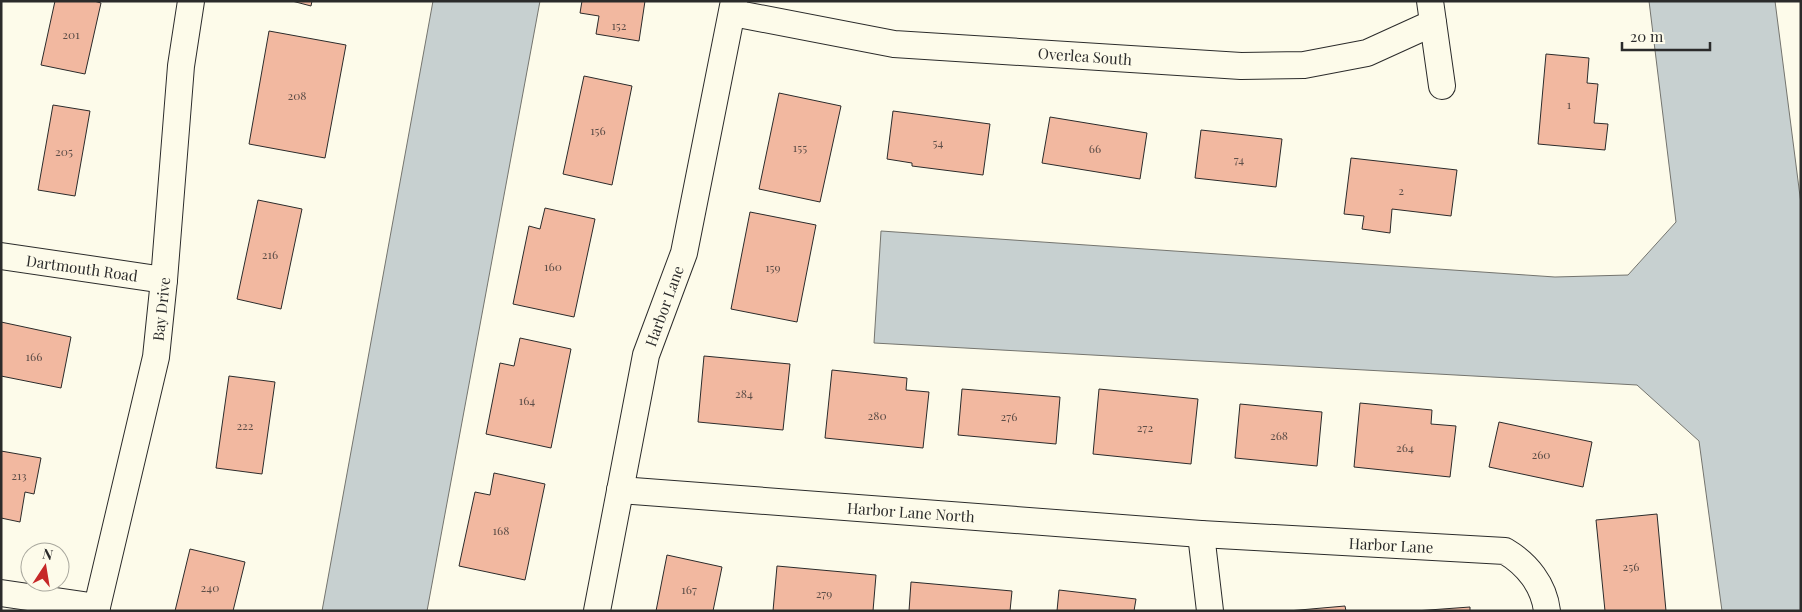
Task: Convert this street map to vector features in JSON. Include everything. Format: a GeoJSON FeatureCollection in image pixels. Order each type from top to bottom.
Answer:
{"type":"FeatureCollection","features":[{"type":"Feature","properties":{"kind":"street","name":"Bay Drive"},"geometry":{"type":"LineString","coordinates":[[97,609],[156,357],[181,66],[191,1]]}},
{"type":"Feature","properties":{"kind":"street","name":"Overlea South"},"geometry":{"type":"LineString","coordinates":[[733,7],[894,44],[1241,66],[1304,65],[1367,53],[1431,12]]}},
{"type":"Feature","properties":{"kind":"street","name":"Harbor Lane"},"geometry":{"type":"LineString","coordinates":[[598,611],[646,355],[684,253],[733,7]]}},
{"type":"Feature","properties":{"kind":"street"},"geometry":{"type":"LineString","coordinates":[[1431,12],[1442,86]]}},
{"type":"Feature","properties":{"kind":"street","name":"Dartmouth Road"},"geometry":{"type":"LineString","coordinates":[[1,256],[164,280]]}},
{"type":"Feature","properties":{"kind":"street","name":"Harbor Lane North"},"geometry":{"type":"LineString","coordinates":[[620,490],[1201,534]]}},
{"type":"Feature","properties":{"kind":"street","name":"Harbor Lane"},"geometry":{"type":"LineString","coordinates":[[1201,534],[1505,551],[1518,559],[1535,578],[1546,598],[1547,611]]}},
{"type":"Feature","properties":{"kind":"street"},"geometry":{"type":"LineString","coordinates":[[1201,534],[1210,611]]}},
{"type":"Feature","properties":{"kind":"street"},"geometry":{"type":"LineString","coordinates":[[1,593],[97,609]]}},
{"type":"Feature","properties":{"kind":"shaded area"},"geometry":{"type":"Polygon","coordinates":[[[433,1],[540,1],[427,611],[322,611],[433,1]]]}},
{"type":"Feature","properties":{"kind":"shaded area"},"geometry":{"type":"Polygon","coordinates":[[[1649,1],[1775,1],[1801,204],[1801,611],[1722,611],[1699,441],[1637,385],[874,343],[881,231],[1555,277],[1628,275],[1676,222],[1649,1]]]}},
{"type":"Feature","properties":{"kind":"building"},"geometry":{"type":"Polygon","coordinates":[[[55,1],[94,1],[101,3],[85,74],[41,65],[55,1]]]}},
{"type":"Feature","properties":{"kind":"building"},"geometry":{"type":"Polygon","coordinates":[[[292,1],[312,1],[311,6],[292,1]]]}},
{"type":"Feature","properties":{"kind":"building"},"geometry":{"type":"Polygon","coordinates":[[[582,1],[645,1],[639,41],[596,34],[599,16],[580,13],[582,1]]]}},
{"type":"Feature","properties":{"kind":"building"},"geometry":{"type":"Polygon","coordinates":[[[269,31],[346,45],[325,158],[249,144],[269,31]]]}},
{"type":"Feature","properties":{"kind":"building"},"geometry":{"type":"Polygon","coordinates":[[[1546,54],[1589,58],[1587,83],[1598,84],[1594,123],[1608,124],[1605,150],[1538,144],[1546,54]]]}},
{"type":"Feature","properties":{"kind":"building"},"geometry":{"type":"Polygon","coordinates":[[[584,76],[632,86],[612,185],[563,174],[584,76]]]}},
{"type":"Feature","properties":{"kind":"building"},"geometry":{"type":"Polygon","coordinates":[[[779,93],[841,106],[820,202],[759,189],[779,93]]]}},
{"type":"Feature","properties":{"kind":"building"},"geometry":{"type":"Polygon","coordinates":[[[53,105],[90,111],[75,196],[38,190],[53,105]]]}},
{"type":"Feature","properties":{"kind":"building"},"geometry":{"type":"Polygon","coordinates":[[[893,111],[990,124],[983,175],[912,166],[912,163],[887,159],[893,111]]]}},
{"type":"Feature","properties":{"kind":"building"},"geometry":{"type":"Polygon","coordinates":[[[1050,117],[1147,133],[1140,179],[1042,163],[1050,117]]]}},
{"type":"Feature","properties":{"kind":"building"},"geometry":{"type":"Polygon","coordinates":[[[1201,130],[1282,139],[1276,187],[1195,178],[1201,130]]]}},
{"type":"Feature","properties":{"kind":"building"},"geometry":{"type":"Polygon","coordinates":[[[1351,158],[1457,170],[1451,216],[1392,209],[1390,233],[1362,229],[1364,216],[1344,214],[1351,158]]]}},
{"type":"Feature","properties":{"kind":"building"},"geometry":{"type":"Polygon","coordinates":[[[258,200],[302,209],[281,309],[237,299],[258,200]]]}},
{"type":"Feature","properties":{"kind":"building"},"geometry":{"type":"Polygon","coordinates":[[[545,208],[595,219],[574,317],[513,304],[529,226],[540,229],[545,208]]]}},
{"type":"Feature","properties":{"kind":"building"},"geometry":{"type":"Polygon","coordinates":[[[750,212],[816,225],[797,322],[731,309],[750,212]]]}},
{"type":"Feature","properties":{"kind":"building"},"geometry":{"type":"Polygon","coordinates":[[[1,322],[71,337],[61,388],[1,376],[1,322]]]}},
{"type":"Feature","properties":{"kind":"building"},"geometry":{"type":"Polygon","coordinates":[[[520,338],[571,349],[551,448],[486,434],[500,363],[514,366],[520,338]]]}},
{"type":"Feature","properties":{"kind":"building"},"geometry":{"type":"Polygon","coordinates":[[[704,356],[790,364],[783,430],[698,422],[704,356]]]}},
{"type":"Feature","properties":{"kind":"building"},"geometry":{"type":"Polygon","coordinates":[[[832,370],[907,378],[906,390],[929,392],[923,448],[825,438],[832,370]]]}},
{"type":"Feature","properties":{"kind":"building"},"geometry":{"type":"Polygon","coordinates":[[[229,376],[275,382],[262,474],[216,468],[229,376]]]}},
{"type":"Feature","properties":{"kind":"building"},"geometry":{"type":"Polygon","coordinates":[[[962,389],[1060,397],[1056,444],[958,435],[962,389]]]}},
{"type":"Feature","properties":{"kind":"building"},"geometry":{"type":"Polygon","coordinates":[[[1099,389],[1198,399],[1191,464],[1093,454],[1099,389]]]}},
{"type":"Feature","properties":{"kind":"building"},"geometry":{"type":"Polygon","coordinates":[[[1360,403],[1432,410],[1431,424],[1456,426],[1450,477],[1354,467],[1360,403]]]}},
{"type":"Feature","properties":{"kind":"building"},"geometry":{"type":"Polygon","coordinates":[[[1240,404],[1322,412],[1317,466],[1235,458],[1240,404]]]}},
{"type":"Feature","properties":{"kind":"building"},"geometry":{"type":"Polygon","coordinates":[[[1499,422],[1592,442],[1583,487],[1489,467],[1499,422]]]}},
{"type":"Feature","properties":{"kind":"building"},"geometry":{"type":"Polygon","coordinates":[[[1,451],[41,458],[34,494],[25,492],[20,522],[1,518],[1,451]]]}},
{"type":"Feature","properties":{"kind":"building"},"geometry":{"type":"Polygon","coordinates":[[[494,473],[545,484],[525,580],[459,566],[475,492],[490,495],[494,473]]]}},
{"type":"Feature","properties":{"kind":"building"},"geometry":{"type":"Polygon","coordinates":[[[1657,514],[1666,611],[1605,611],[1596,520],[1657,514]]]}},
{"type":"Feature","properties":{"kind":"building"},"geometry":{"type":"Polygon","coordinates":[[[190,549],[245,562],[233,611],[175,611],[190,549]]]}},
{"type":"Feature","properties":{"kind":"building"},"geometry":{"type":"Polygon","coordinates":[[[667,555],[722,567],[713,611],[656,611],[667,555]]]}},
{"type":"Feature","properties":{"kind":"building"},"geometry":{"type":"Polygon","coordinates":[[[777,566],[876,575],[873,611],[773,611],[777,566]]]}},
{"type":"Feature","properties":{"kind":"building"},"geometry":{"type":"Polygon","coordinates":[[[911,582],[1012,591],[1010,611],[909,611],[911,582]]]}},
{"type":"Feature","properties":{"kind":"building"},"geometry":{"type":"Polygon","coordinates":[[[1059,590],[1136,599],[1134,611],[1057,611],[1059,590]]]}},
{"type":"Feature","properties":{"kind":"building"},"geometry":{"type":"Polygon","coordinates":[[[1345,606],[1346,611],[1288,611],[1345,606]]]}},
{"type":"Feature","properties":{"kind":"building"},"geometry":{"type":"Polygon","coordinates":[[[1470,607],[1470,611],[1415,611],[1470,607]]]}}]}
